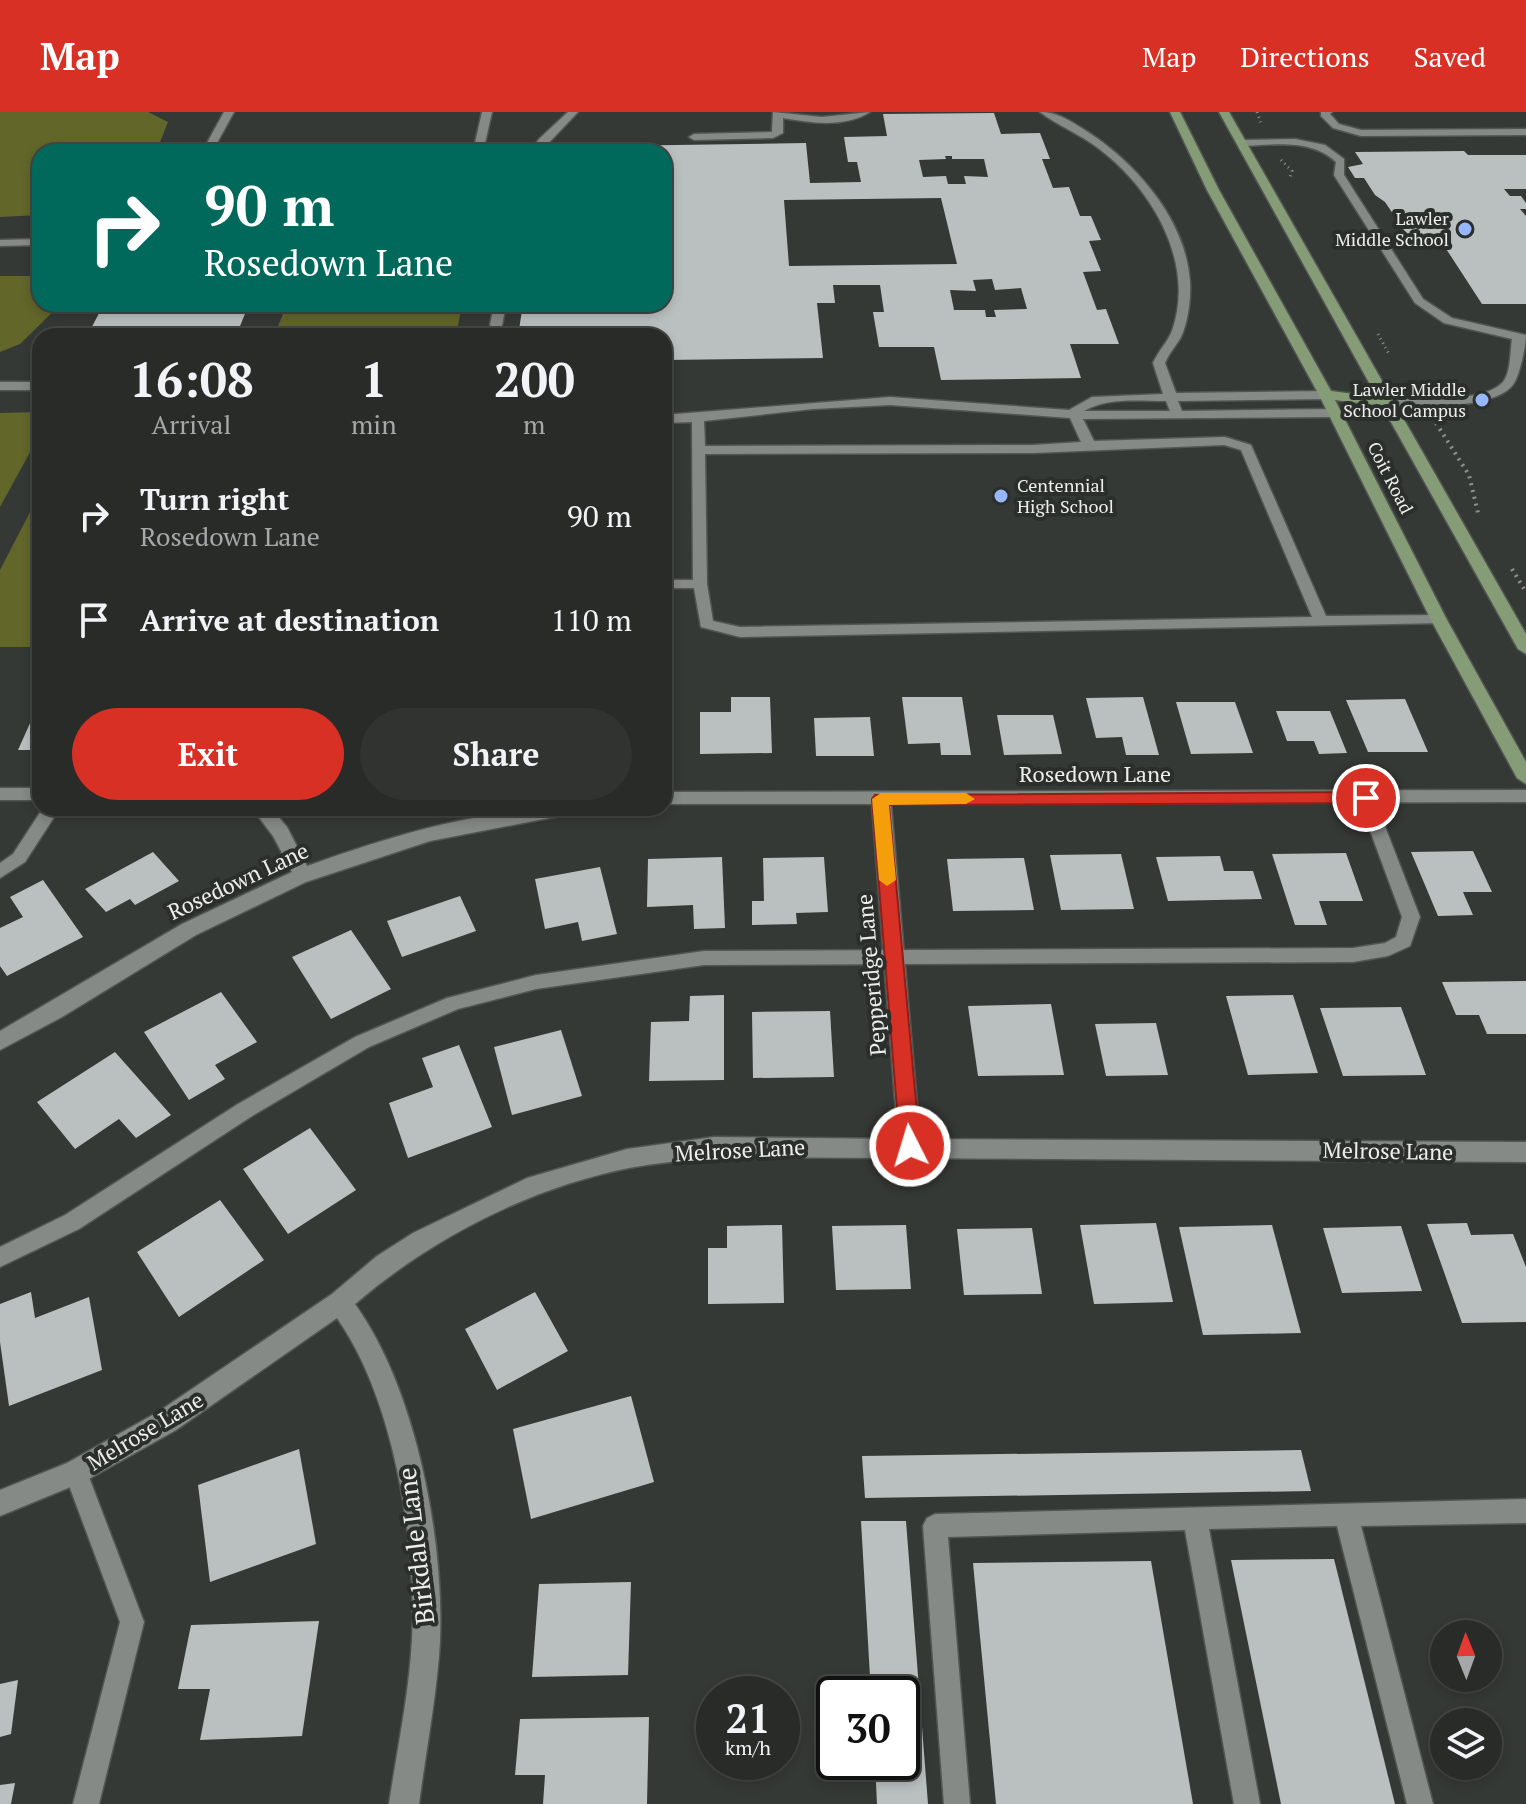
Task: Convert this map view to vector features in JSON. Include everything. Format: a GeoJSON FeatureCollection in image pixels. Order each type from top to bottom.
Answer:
{"type":"FeatureCollection","features":[{"type":"Feature","properties":{"kind":"main road","name":"Coit Road"},"geometry":{"type":"LineString","coordinates":[[1175,112],[1213,190],[1326,395],[1439,620],[1526,778]]}},
{"type":"Feature","properties":{"kind":"main road","name":"Coit Road"},"geometry":{"type":"LineString","coordinates":[[1224,112],[1526,649]]}},
{"type":"Feature","properties":{"kind":"main road"},"geometry":{"type":"LineString","coordinates":[[1326,395],[1385,402]]}},
{"type":"Feature","properties":{"kind":"main road"},"geometry":{"type":"LineString","coordinates":[[1335,413],[1385,402]]}},
{"type":"Feature","properties":{"kind":"street"},"geometry":{"type":"LineString","coordinates":[[0,794],[32,794]]}},
{"type":"Feature","properties":{"kind":"street","name":"Rosedown Lane"},"geometry":{"type":"LineString","coordinates":[[672,798],[1526,796]]}},
{"type":"Feature","properties":{"kind":"street","name":"Pepperidge Lane"},"geometry":{"type":"LineString","coordinates":[[881,799],[910,1146]]}},
{"type":"Feature","properties":{"kind":"street"},"geometry":{"type":"LineString","coordinates":[[267,816],[280,832],[302,874]]}},
{"type":"Feature","properties":{"kind":"street","name":"Rosedown Lane"},"geometry":{"type":"LineString","coordinates":[[0,1041],[175,937],[302,874],[437,834],[526,816]]}},
{"type":"Feature","properties":{"kind":"street","name":"Melrose Lane"},"geometry":{"type":"LineString","coordinates":[[0,1503],[76,1472],[167,1421],[340,1302],[385,1264],[421,1240],[535,1185],[595,1167],[714,1147],[1526,1152]]}},
{"type":"Feature","properties":{"kind":"street","name":"Birkdale Lane"},"geometry":{"type":"LineString","coordinates":[[340,1302],[357,1322],[386,1386],[406,1458],[419,1532],[426,1636],[404,1804]]}},
{"type":"Feature","properties":{"kind":"lane"},"geometry":{"type":"LineString","coordinates":[[211,144],[229,112]]}},
{"type":"Feature","properties":{"kind":"lane"},"geometry":{"type":"LineString","coordinates":[[480,144],[487,112]]}},
{"type":"Feature","properties":{"kind":"lane"},"geometry":{"type":"LineString","coordinates":[[540,144],[573,112]]}},
{"type":"Feature","properties":{"kind":"lane"},"geometry":{"type":"LineString","coordinates":[[694,137],[773,135],[778,133],[778,113],[811,120],[832,120],[865,112]]}},
{"type":"Feature","properties":{"kind":"lane"},"geometry":{"type":"LineString","coordinates":[[1045,112],[1116,156],[1141,182],[1159,208],[1179,255],[1184,291],[1175,338],[1159,359],[1161,375],[1177,415]]}},
{"type":"Feature","properties":{"kind":"lane"},"geometry":{"type":"LineString","coordinates":[[1327,112],[1324,114],[1336,126],[1361,133],[1526,132]]}},
{"type":"Feature","properties":{"kind":"lane"},"geometry":{"type":"LineString","coordinates":[[1242,143],[1311,145],[1335,153],[1341,161],[1339,175],[1419,301],[1448,321],[1522,338],[1507,385],[1475,398],[1385,402]]}},
{"type":"Feature","properties":{"kind":"lane"},"geometry":{"type":"LineString","coordinates":[[0,243],[32,242]]}},
{"type":"Feature","properties":{"kind":"lane"},"geometry":{"type":"LineString","coordinates":[[0,386],[32,386]]}},
{"type":"Feature","properties":{"kind":"lane"},"geometry":{"type":"LineString","coordinates":[[1074,412],[1099,399],[1326,395]]}},
{"type":"Feature","properties":{"kind":"lane"},"geometry":{"type":"LineString","coordinates":[[672,419],[866,401],[1074,412],[1095,416],[1335,413]]}},
{"type":"Feature","properties":{"kind":"lane"},"geometry":{"type":"LineString","coordinates":[[1074,412],[1089,445]]}},
{"type":"Feature","properties":{"kind":"lane"},"geometry":{"type":"LineString","coordinates":[[698,418],[700,584],[706,624],[740,632],[1439,620]]}},
{"type":"Feature","properties":{"kind":"lane"},"geometry":{"type":"LineString","coordinates":[[698,450],[1033,449],[1225,441],[1246,448],[1321,621]]}},
{"type":"Feature","properties":{"kind":"lane"},"geometry":{"type":"LineString","coordinates":[[672,584],[700,584]]}},
{"type":"Feature","properties":{"kind":"lane"},"geometry":{"type":"LineString","coordinates":[[0,1257],[72,1222],[362,1042],[454,1003],[536,982],[656,962],[704,958],[1353,955],[1388,949],[1404,941],[1411,917],[1366,798]]}},
{"type":"Feature","properties":{"kind":"lane"},"geometry":{"type":"LineString","coordinates":[[0,872],[19,858],[47,816]]}},
{"type":"Feature","properties":{"kind":"lane"},"geometry":{"type":"LineString","coordinates":[[76,1472],[132,1622],[86,1804]]}},
{"type":"Feature","properties":{"kind":"lane"},"geometry":{"type":"LineString","coordinates":[[957,1804],[935,1526],[1319,1513],[1526,1511]]}},
{"type":"Feature","properties":{"kind":"lane"},"geometry":{"type":"LineString","coordinates":[[1346,1514],[1420,1804]]}},
{"type":"Feature","properties":{"kind":"lane"},"geometry":{"type":"LineString","coordinates":[[1195,1518],[1247,1804]]}},
{"type":"Feature","properties":{"kind":"path"},"geometry":{"type":"LineString","coordinates":[[1423,401],[1467,469],[1478,496],[1478,513]]}},
{"type":"Feature","properties":{"kind":"path"},"geometry":{"type":"LineString","coordinates":[[1510,566],[1526,592]]}},
{"type":"Feature","properties":{"kind":"green space"},"geometry":{"type":"Polygon","coordinates":[[[0,112],[148,112],[168,122],[159,144],[32,144],[32,215],[0,217],[0,112]]]}},
{"type":"Feature","properties":{"kind":"green space"},"geometry":{"type":"Polygon","coordinates":[[[0,276],[32,276],[32,312],[53,312],[36,328],[32,328],[32,332],[20,344],[0,352],[0,276]]]}},
{"type":"Feature","properties":{"kind":"green space"},"geometry":{"type":"Polygon","coordinates":[[[284,312],[460,312],[458,328],[277,328],[284,312]]]}},
{"type":"Feature","properties":{"kind":"green space"},"geometry":{"type":"Polygon","coordinates":[[[32,412],[32,449],[0,507],[0,413],[32,412]]]}},
{"type":"Feature","properties":{"kind":"green space"},"geometry":{"type":"Polygon","coordinates":[[[32,508],[32,647],[0,647],[0,570],[32,508]]]}},
{"type":"Feature","properties":{"kind":"building"},"geometry":{"type":"Polygon","coordinates":[[[994,113],[1001,134],[1040,133],[1050,159],[1042,159],[1053,188],[1069,187],[1080,216],[1091,216],[1101,240],[1089,241],[1101,271],[1083,272],[1097,310],[1106,309],[1119,344],[1070,344],[1081,378],[941,380],[934,347],[879,347],[873,312],[884,312],[880,285],[833,285],[835,303],[817,303],[823,358],[672,360],[672,328],[519,328],[522,312],[672,312],[672,145],[806,143],[810,183],[861,182],[857,162],[848,162],[844,137],[887,136],[883,114],[994,113]],[[952,156],[919,160],[923,177],[946,176],[948,184],[966,184],[964,176],[988,177],[984,159],[952,159],[952,156]],[[941,198],[784,200],[789,266],[957,264],[941,198]],[[992,279],[973,280],[976,291],[950,290],[954,310],[985,310],[986,317],[996,317],[994,310],[1027,309],[1021,288],[995,290],[992,279]]]}},
{"type":"Feature","properties":{"kind":"building","name":"Lawler Middle School"},"geometry":{"type":"Polygon","coordinates":[[[1464,151],[1468,155],[1526,155],[1526,189],[1504,189],[1510,196],[1521,196],[1526,203],[1526,209],[1520,209],[1526,216],[1526,304],[1482,304],[1441,241],[1412,242],[1385,202],[1375,195],[1364,178],[1355,178],[1348,167],[1363,164],[1355,152],[1464,151]]]}},
{"type":"Feature","properties":{"kind":"building"},"geometry":{"type":"Polygon","coordinates":[[[100,312],[246,312],[239,328],[91,328],[100,312]]]}},
{"type":"Feature","properties":{"kind":"building"},"geometry":{"type":"Polygon","coordinates":[[[731,697],[770,697],[772,753],[700,754],[700,712],[731,712],[731,697]]]}},
{"type":"Feature","properties":{"kind":"building"},"geometry":{"type":"Polygon","coordinates":[[[902,697],[962,697],[971,755],[941,755],[940,743],[908,744],[902,697]]]}},
{"type":"Feature","properties":{"kind":"building"},"geometry":{"type":"Polygon","coordinates":[[[1143,697],[1159,755],[1126,755],[1122,737],[1096,738],[1086,698],[1143,697]]]}},
{"type":"Feature","properties":{"kind":"building"},"geometry":{"type":"Polygon","coordinates":[[[1405,699],[1428,752],[1368,752],[1346,700],[1405,699]]]}},
{"type":"Feature","properties":{"kind":"building"},"geometry":{"type":"Polygon","coordinates":[[[1176,702],[1235,702],[1253,753],[1191,754],[1176,702]]]}},
{"type":"Feature","properties":{"kind":"building"},"geometry":{"type":"Polygon","coordinates":[[[1276,711],[1330,711],[1347,753],[1319,754],[1314,741],[1287,741],[1276,711]]]}},
{"type":"Feature","properties":{"kind":"building"},"geometry":{"type":"Polygon","coordinates":[[[997,715],[1053,715],[1062,754],[1004,755],[997,715]]]}},
{"type":"Feature","properties":{"kind":"building"},"geometry":{"type":"Polygon","coordinates":[[[870,717],[874,756],[816,756],[814,718],[870,717]]]}},
{"type":"Feature","properties":{"kind":"building"},"geometry":{"type":"Polygon","coordinates":[[[32,719],[32,750],[18,750],[32,719]]]}},
{"type":"Feature","properties":{"kind":"building"},"geometry":{"type":"Polygon","coordinates":[[[1473,851],[1492,892],[1463,892],[1473,915],[1438,916],[1411,852],[1473,851]]]}},
{"type":"Feature","properties":{"kind":"building"},"geometry":{"type":"Polygon","coordinates":[[[153,852],[179,881],[135,905],[130,899],[106,912],[85,889],[153,852]]]}},
{"type":"Feature","properties":{"kind":"building"},"geometry":{"type":"Polygon","coordinates":[[[1346,853],[1363,901],[1319,901],[1327,925],[1295,925],[1272,854],[1346,853]]]}},
{"type":"Feature","properties":{"kind":"building"},"geometry":{"type":"Polygon","coordinates":[[[1121,854],[1134,909],[1061,910],[1050,855],[1121,854]]]}},
{"type":"Feature","properties":{"kind":"building"},"geometry":{"type":"Polygon","coordinates":[[[1220,856],[1224,871],[1253,871],[1262,899],[1168,901],[1156,857],[1220,856]]]}},
{"type":"Feature","properties":{"kind":"building"},"geometry":{"type":"Polygon","coordinates":[[[722,857],[725,928],[694,929],[693,905],[647,907],[648,859],[722,857]]]}},
{"type":"Feature","properties":{"kind":"building"},"geometry":{"type":"Polygon","coordinates":[[[824,857],[828,912],[796,913],[797,924],[752,925],[752,901],[764,901],[763,858],[824,857]]]}},
{"type":"Feature","properties":{"kind":"building"},"geometry":{"type":"Polygon","coordinates":[[[1024,858],[1034,910],[953,911],[947,859],[1024,858]]]}},
{"type":"Feature","properties":{"kind":"building"},"geometry":{"type":"Polygon","coordinates":[[[600,867],[617,934],[582,941],[578,922],[545,929],[535,879],[600,867]]]}},
{"type":"Feature","properties":{"kind":"building"},"geometry":{"type":"Polygon","coordinates":[[[43,880],[83,937],[7,976],[0,966],[0,928],[23,917],[10,897],[43,880]]]}},
{"type":"Feature","properties":{"kind":"building"},"geometry":{"type":"Polygon","coordinates":[[[460,896],[476,931],[402,957],[387,921],[460,896]]]}},
{"type":"Feature","properties":{"kind":"building"},"geometry":{"type":"Polygon","coordinates":[[[351,930],[391,989],[331,1019],[292,957],[351,930]]]}},
{"type":"Feature","properties":{"kind":"building"},"geometry":{"type":"Polygon","coordinates":[[[1526,981],[1526,1034],[1487,1034],[1479,1015],[1456,1015],[1442,982],[1526,981]]]}},
{"type":"Feature","properties":{"kind":"building"},"geometry":{"type":"Polygon","coordinates":[[[221,992],[257,1042],[215,1065],[225,1079],[189,1100],[144,1032],[221,992]]]}},
{"type":"Feature","properties":{"kind":"building"},"geometry":{"type":"Polygon","coordinates":[[[724,995],[724,1080],[649,1081],[651,1022],[689,1021],[690,996],[724,995]]]}},
{"type":"Feature","properties":{"kind":"building"},"geometry":{"type":"Polygon","coordinates":[[[1293,995],[1318,1073],[1248,1075],[1226,996],[1293,995]]]}},
{"type":"Feature","properties":{"kind":"building"},"geometry":{"type":"Polygon","coordinates":[[[1051,1004],[1064,1075],[978,1076],[968,1006],[1051,1004]]]}},
{"type":"Feature","properties":{"kind":"building"},"geometry":{"type":"Polygon","coordinates":[[[1401,1007],[1426,1075],[1343,1076],[1320,1008],[1401,1007]]]}},
{"type":"Feature","properties":{"kind":"building"},"geometry":{"type":"Polygon","coordinates":[[[830,1011],[834,1077],[753,1078],[752,1012],[830,1011]]]}},
{"type":"Feature","properties":{"kind":"building"},"geometry":{"type":"Polygon","coordinates":[[[1156,1023],[1168,1075],[1106,1076],[1095,1024],[1156,1023]]]}},
{"type":"Feature","properties":{"kind":"building"},"geometry":{"type":"Polygon","coordinates":[[[561,1030],[582,1096],[512,1115],[494,1047],[561,1030]]]}},
{"type":"Feature","properties":{"kind":"building"},"geometry":{"type":"Polygon","coordinates":[[[459,1045],[492,1127],[408,1158],[389,1103],[433,1087],[422,1058],[459,1045]]]}},
{"type":"Feature","properties":{"kind":"building"},"geometry":{"type":"Polygon","coordinates":[[[115,1052],[171,1115],[136,1138],[119,1119],[75,1149],[37,1102],[115,1052]]]}},
{"type":"Feature","properties":{"kind":"building"},"geometry":{"type":"Polygon","coordinates":[[[310,1128],[356,1190],[288,1234],[243,1169],[310,1128]]]}},
{"type":"Feature","properties":{"kind":"building"},"geometry":{"type":"Polygon","coordinates":[[[220,1200],[264,1260],[179,1317],[137,1252],[220,1200]]]}},
{"type":"Feature","properties":{"kind":"building"},"geometry":{"type":"Polygon","coordinates":[[[1156,1223],[1173,1302],[1094,1304],[1080,1225],[1156,1223]]]}},
{"type":"Feature","properties":{"kind":"building"},"geometry":{"type":"Polygon","coordinates":[[[1467,1223],[1471,1235],[1513,1234],[1526,1267],[1526,1322],[1462,1323],[1427,1224],[1467,1223]]]}},
{"type":"Feature","properties":{"kind":"building"},"geometry":{"type":"Polygon","coordinates":[[[782,1225],[784,1303],[708,1304],[708,1248],[727,1248],[727,1226],[782,1225]]]}},
{"type":"Feature","properties":{"kind":"building"},"geometry":{"type":"Polygon","coordinates":[[[906,1225],[911,1289],[836,1290],[832,1226],[906,1225]]]}},
{"type":"Feature","properties":{"kind":"building"},"geometry":{"type":"Polygon","coordinates":[[[1272,1225],[1301,1333],[1203,1335],[1179,1227],[1272,1225]]]}},
{"type":"Feature","properties":{"kind":"building"},"geometry":{"type":"Polygon","coordinates":[[[1401,1226],[1422,1291],[1342,1293],[1323,1228],[1401,1226]]]}},
{"type":"Feature","properties":{"kind":"building"},"geometry":{"type":"Polygon","coordinates":[[[1032,1228],[1042,1294],[964,1295],[957,1229],[1032,1228]]]}},
{"type":"Feature","properties":{"kind":"building"},"geometry":{"type":"Polygon","coordinates":[[[31,1292],[35,1318],[89,1297],[102,1370],[9,1406],[0,1342],[0,1304],[31,1292]]]}},
{"type":"Feature","properties":{"kind":"building"},"geometry":{"type":"Polygon","coordinates":[[[535,1292],[568,1351],[497,1390],[465,1329],[535,1292]]]}},
{"type":"Feature","properties":{"kind":"building"},"geometry":{"type":"Polygon","coordinates":[[[631,1396],[654,1482],[531,1519],[513,1429],[631,1396]]]}},
{"type":"Feature","properties":{"kind":"building"},"geometry":{"type":"Polygon","coordinates":[[[299,1449],[316,1544],[210,1582],[198,1485],[299,1449]]]}},
{"type":"Feature","properties":{"kind":"building"},"geometry":{"type":"Polygon","coordinates":[[[1301,1450],[1311,1491],[865,1498],[862,1456],[1301,1450]]]}},
{"type":"Feature","properties":{"kind":"building"},"geometry":{"type":"Polygon","coordinates":[[[861,1521],[906,1521],[918,1676],[870,1676],[861,1521]]]}},
{"type":"Feature","properties":{"kind":"building"},"geometry":{"type":"Polygon","coordinates":[[[1334,1559],[1395,1804],[1281,1804],[1231,1560],[1334,1559]]]}},
{"type":"Feature","properties":{"kind":"building"},"geometry":{"type":"Polygon","coordinates":[[[1151,1561],[1193,1804],[996,1804],[973,1563],[1151,1561]]]}},
{"type":"Feature","properties":{"kind":"building"},"geometry":{"type":"Polygon","coordinates":[[[631,1582],[628,1675],[532,1677],[539,1584],[631,1582]]]}},
{"type":"Feature","properties":{"kind":"building"},"geometry":{"type":"Polygon","coordinates":[[[319,1621],[302,1736],[200,1740],[210,1689],[178,1689],[191,1625],[319,1621]]]}},
{"type":"Feature","properties":{"kind":"building"},"geometry":{"type":"Polygon","coordinates":[[[18,1680],[11,1734],[0,1737],[0,1684],[18,1680]]]}},
{"type":"Feature","properties":{"kind":"building"},"geometry":{"type":"Polygon","coordinates":[[[920,1701],[928,1804],[877,1804],[876,1780],[920,1780],[920,1701]]]}},
{"type":"Feature","properties":{"kind":"building"},"geometry":{"type":"Polygon","coordinates":[[[649,1717],[647,1804],[543,1804],[545,1775],[515,1775],[520,1719],[649,1717]]]}},
{"type":"Feature","properties":{"kind":"building"},"geometry":{"type":"Polygon","coordinates":[[[15,1783],[11,1804],[0,1804],[0,1785],[15,1783]]]}},
{"type":"Feature","properties":{"kind":"slow traffic"},"geometry":{"type":"LineString","coordinates":[[887,880],[881,799],[966,799]]}},
{"type":"Feature","properties":{"kind":"place","name":"Lawler Middle School"},"geometry":{"type":"Point","coordinates":[1465,229]}},
{"type":"Feature","properties":{"kind":"place","name":"Lawler Middle School Campus"},"geometry":{"type":"Point","coordinates":[1482,400]}},
{"type":"Feature","properties":{"kind":"place","name":"Centennial High School"},"geometry":{"type":"Point","coordinates":[1001,496]}},
{"type":"Feature","properties":{"kind":"route"},"geometry":{"type":"LineString","coordinates":[[910,1146],[881,799],[1366,798]]}}]}
